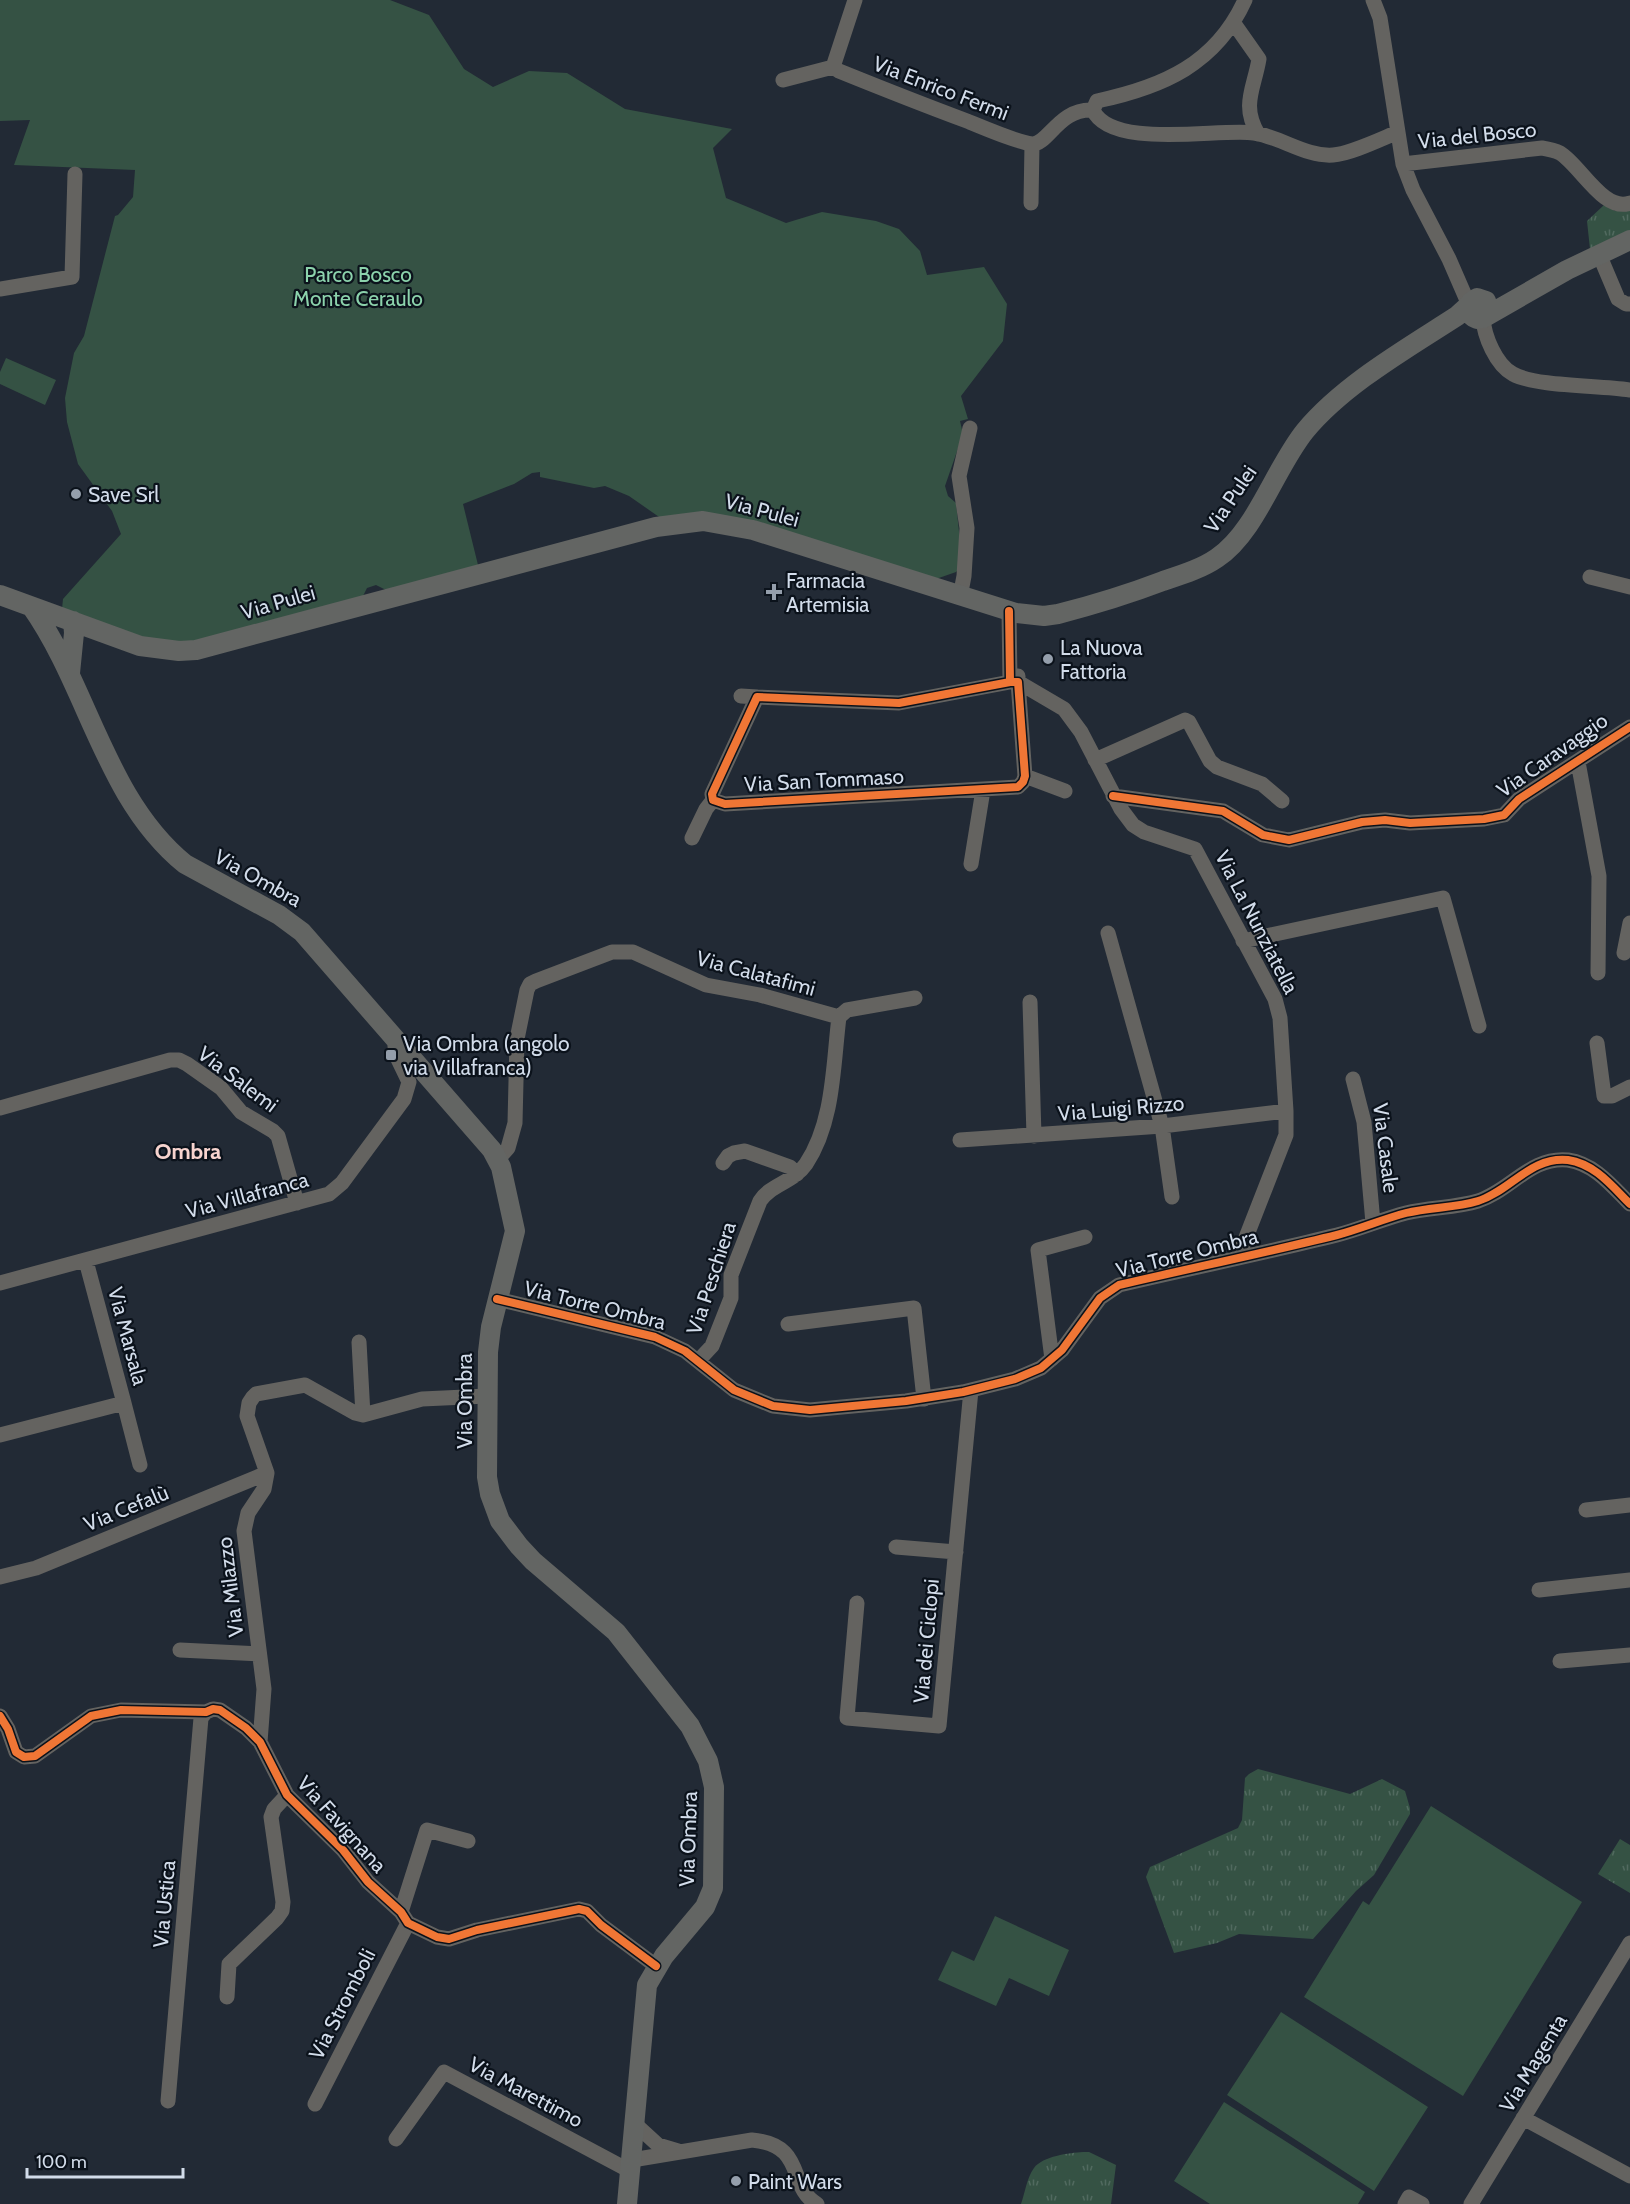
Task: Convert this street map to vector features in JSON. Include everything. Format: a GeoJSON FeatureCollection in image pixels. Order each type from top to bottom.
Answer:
{"type":"FeatureCollection","features":[{"type":"Feature","properties":{"kind":"main road"},"geometry":{"type":"LineString","coordinates":[[1599,254],[1630,240]]}},
{"type":"Feature","properties":{"kind":"main road","name":"Via Pulei"},"geometry":{"type":"LineString","coordinates":[[0,595],[140,646],[179,651],[196,650],[656,526],[703,521],[753,530],[960,597],[1012,612],[1044,616],[1076,609],[1186,573],[1219,557],[1236,541],[1289,452],[1318,416],[1362,379],[1418,342],[1455,328],[1505,291],[1567,270],[1599,254]]}},
{"type":"Feature","properties":{"kind":"main road"},"geometry":{"type":"LineString","coordinates":[[31,606],[66,650]]}},
{"type":"Feature","properties":{"kind":"main road"},"geometry":{"type":"LineString","coordinates":[[66,650],[74,633],[73,621]]}},
{"type":"Feature","properties":{"kind":"main road"},"geometry":{"type":"LineString","coordinates":[[66,650],[86,636],[101,632]]}},
{"type":"Feature","properties":{"kind":"main road","name":"Via Ombra"},"geometry":{"type":"LineString","coordinates":[[66,650],[69,673],[131,804],[161,841],[173,854],[199,873],[291,923],[308,938],[498,1159],[515,1231],[488,1341],[487,1478],[490,1494],[500,1521],[519,1546],[533,1561],[608,1624],[625,1642],[698,1739],[712,1774],[714,1787],[714,1875],[710,1898],[699,1916],[656,1966],[647,1985],[627,2204]]}},
{"type":"Feature","properties":{"kind":"street"},"geometry":{"type":"LineString","coordinates":[[783,80],[834,67],[855,0]]}},
{"type":"Feature","properties":{"kind":"street"},"geometry":{"type":"LineString","coordinates":[[1093,110],[1097,101],[1151,87],[1179,73],[1208,53],[1222,39],[1245,0]]}},
{"type":"Feature","properties":{"kind":"street","name":"Via del Bosco"},"geometry":{"type":"LineString","coordinates":[[1373,0],[1380,18],[1403,164],[1542,148],[1552,150],[1567,158],[1608,200],[1617,204],[1630,203]]}},
{"type":"Feature","properties":{"kind":"street"},"geometry":{"type":"LineString","coordinates":[[1233,22],[1260,59],[1249,103],[1249,113],[1258,134]]}},
{"type":"Feature","properties":{"kind":"street","name":"Via Enrico Fermi"},"geometry":{"type":"LineString","coordinates":[[834,67],[839,71],[990,130],[1032,144]]}},
{"type":"Feature","properties":{"kind":"street"},"geometry":{"type":"LineString","coordinates":[[1030,203],[1032,144],[1043,139],[1068,115],[1082,109],[1093,110]]}},
{"type":"Feature","properties":{"kind":"street"},"geometry":{"type":"LineString","coordinates":[[1093,110],[1096,116],[1103,121],[1128,131],[1172,135],[1258,134],[1308,152],[1334,156],[1398,132]]}},
{"type":"Feature","properties":{"kind":"street"},"geometry":{"type":"LineString","coordinates":[[1403,164],[1413,190],[1478,310],[1485,331],[1504,368],[1524,378],[1630,390]]}},
{"type":"Feature","properties":{"kind":"street"},"geometry":{"type":"LineString","coordinates":[[0,289],[72,277],[75,174]]}},
{"type":"Feature","properties":{"kind":"street"},"geometry":{"type":"LineString","coordinates":[[1599,254],[1618,298],[1630,304]]}},
{"type":"Feature","properties":{"kind":"street"},"geometry":{"type":"LineString","coordinates":[[960,597],[964,576],[967,528],[959,476],[970,428]]}},
{"type":"Feature","properties":{"kind":"street"},"geometry":{"type":"LineString","coordinates":[[1590,577],[1630,587]]}},
{"type":"Feature","properties":{"kind":"street"},"geometry":{"type":"LineString","coordinates":[[1012,612],[1014,682],[1025,776],[1065,791]]}},
{"type":"Feature","properties":{"kind":"street"},"geometry":{"type":"LineString","coordinates":[[741,696],[899,703],[1014,682]]}},
{"type":"Feature","properties":{"kind":"street","name":"Via La Nunziatella"},"geometry":{"type":"LineString","coordinates":[[1014,682],[1064,710],[1081,732],[1121,809],[1137,828],[1195,849],[1200,855],[1275,999],[1280,1018],[1286,1135],[1238,1258]]}},
{"type":"Feature","properties":{"kind":"street","name":"Via San Tommaso"},"geometry":{"type":"LineString","coordinates":[[757,697],[712,794],[713,800],[725,804],[983,790],[1018,787],[1025,776]]}},
{"type":"Feature","properties":{"kind":"street"},"geometry":{"type":"LineString","coordinates":[[1095,760],[1185,720],[1190,722],[1210,761],[1262,784],[1281,801]]}},
{"type":"Feature","properties":{"kind":"street","name":"Via Caravaggio"},"geometry":{"type":"LineString","coordinates":[[1113,796],[1223,812],[1263,835],[1288,840],[1362,822],[1385,820],[1410,823],[1484,819],[1504,815],[1520,799],[1630,727]]}},
{"type":"Feature","properties":{"kind":"street"},"geometry":{"type":"LineString","coordinates":[[1578,762],[1599,876],[1598,973]]}},
{"type":"Feature","properties":{"kind":"street"},"geometry":{"type":"LineString","coordinates":[[971,864],[983,790]]}},
{"type":"Feature","properties":{"kind":"street"},"geometry":{"type":"LineString","coordinates":[[693,838],[706,809],[713,800]]}},
{"type":"Feature","properties":{"kind":"street"},"geometry":{"type":"LineString","coordinates":[[1243,941],[1443,898],[1479,1026]]}},
{"type":"Feature","properties":{"kind":"street"},"geometry":{"type":"LineString","coordinates":[[1624,953],[1630,923]]}},
{"type":"Feature","properties":{"kind":"street"},"geometry":{"type":"LineString","coordinates":[[1108,933],[1162,1126],[1172,1197]]}},
{"type":"Feature","properties":{"kind":"street","name":"Via Calatafimi"},"geometry":{"type":"LineString","coordinates":[[498,1159],[508,1148],[512,1138],[516,1097],[517,1039],[527,990],[530,984],[536,981],[612,952],[633,952],[706,985],[760,995],[838,1017]]}},
{"type":"Feature","properties":{"kind":"street"},"geometry":{"type":"LineString","coordinates":[[838,1017],[847,1010],[915,998]]}},
{"type":"Feature","properties":{"kind":"street"},"geometry":{"type":"LineString","coordinates":[[1030,1002],[1034,1136]]}},
{"type":"Feature","properties":{"kind":"street","name":"Via Peschiera"},"geometry":{"type":"LineString","coordinates":[[698,1361],[712,1346],[731,1298],[731,1275],[760,1200],[765,1194],[788,1182],[797,1174],[806,1163],[821,1133],[828,1106],[838,1017]]}},
{"type":"Feature","properties":{"kind":"street","name":"Via Villafranca"},"geometry":{"type":"LineString","coordinates":[[0,1283],[329,1194],[336,1189],[404,1099],[409,1082],[396,1055],[395,1046],[399,1042]]}},
{"type":"Feature","properties":{"kind":"street"},"geometry":{"type":"LineString","coordinates":[[1597,1043],[1604,1096],[1630,1087]]}},
{"type":"Feature","properties":{"kind":"street","name":"Via Salemi"},"geometry":{"type":"LineString","coordinates":[[0,1108],[170,1060],[179,1060],[221,1088],[241,1112],[278,1136],[297,1203]]}},
{"type":"Feature","properties":{"kind":"street","name":"Via Casale"},"geometry":{"type":"LineString","coordinates":[[1353,1079],[1364,1122],[1373,1223]]}},
{"type":"Feature","properties":{"kind":"street","name":"Via Luigi Rizzo"},"geometry":{"type":"LineString","coordinates":[[960,1140],[1162,1126],[1286,1112]]}},
{"type":"Feature","properties":{"kind":"street"},"geometry":{"type":"LineString","coordinates":[[723,1163],[728,1156],[745,1151],[790,1167],[797,1174]]}},
{"type":"Feature","properties":{"kind":"street","name":"Via Torre Ombra"},"geometry":{"type":"LineString","coordinates":[[497,1299],[655,1337],[674,1344],[734,1390],[760,1402],[802,1410],[827,1409],[924,1399],[1015,1379],[1041,1368],[1062,1350],[1100,1298],[1119,1285],[1340,1234],[1414,1211],[1480,1200],[1532,1168],[1555,1161],[1568,1160],[1591,1168],[1602,1175],[1630,1204]]}},
{"type":"Feature","properties":{"kind":"street"},"geometry":{"type":"LineString","coordinates":[[1052,1359],[1038,1250],[1085,1237]]}},
{"type":"Feature","properties":{"kind":"street","name":"Via Marsala"},"geometry":{"type":"LineString","coordinates":[[0,1435],[124,1403],[86,1261]]}},
{"type":"Feature","properties":{"kind":"street"},"geometry":{"type":"LineString","coordinates":[[788,1324],[914,1308],[924,1399]]}},
{"type":"Feature","properties":{"kind":"street"},"geometry":{"type":"LineString","coordinates":[[360,1342],[363,1415]]}},
{"type":"Feature","properties":{"kind":"street"},"geometry":{"type":"LineString","coordinates":[[267,1473],[247,1416],[249,1403],[256,1394],[305,1385],[355,1413],[363,1415],[422,1399],[487,1396]]}},
{"type":"Feature","properties":{"kind":"street","name":"Via dei Ciclopi"},"geometry":{"type":"LineString","coordinates":[[857,1603],[848,1718],[939,1726],[971,1390]]}},
{"type":"Feature","properties":{"kind":"street"},"geometry":{"type":"LineString","coordinates":[[124,1403],[140,1465]]}},
{"type":"Feature","properties":{"kind":"street","name":"Via Cefalù"},"geometry":{"type":"LineString","coordinates":[[0,1577],[36,1568],[267,1473]]}},
{"type":"Feature","properties":{"kind":"street","name":"Via Milazzo"},"geometry":{"type":"LineString","coordinates":[[260,1742],[264,1689],[244,1522],[264,1489],[267,1473]]}},
{"type":"Feature","properties":{"kind":"street"},"geometry":{"type":"LineString","coordinates":[[1586,1510],[1630,1505]]}},
{"type":"Feature","properties":{"kind":"street"},"geometry":{"type":"LineString","coordinates":[[896,1547],[956,1552]]}},
{"type":"Feature","properties":{"kind":"street"},"geometry":{"type":"LineString","coordinates":[[1539,1590],[1630,1580]]}},
{"type":"Feature","properties":{"kind":"street"},"geometry":{"type":"LineString","coordinates":[[180,1650],[259,1654]]}},
{"type":"Feature","properties":{"kind":"street"},"geometry":{"type":"LineString","coordinates":[[1560,1661],[1630,1654]]}},
{"type":"Feature","properties":{"kind":"street","name":"Via Favignana"},"geometry":{"type":"LineString","coordinates":[[0,1716],[8,1729],[16,1752],[24,1757],[35,1756],[42,1752],[59,1737],[91,1716],[128,1709],[206,1712],[213,1709],[220,1710],[246,1728],[260,1742],[287,1795],[343,1850],[368,1882],[404,1918],[437,1937],[449,1939],[477,1930],[579,1909],[587,1911],[601,1925],[656,1966]]}},
{"type":"Feature","properties":{"kind":"street","name":"Via Ustica"},"geometry":{"type":"LineString","coordinates":[[168,2101],[201,1718],[206,1712]]}},
{"type":"Feature","properties":{"kind":"street"},"geometry":{"type":"LineString","coordinates":[[227,1997],[230,1964],[282,1911],[284,1902],[271,1817],[274,1809],[287,1795]]}},
{"type":"Feature","properties":{"kind":"street","name":"Via Stromboli"},"geometry":{"type":"LineString","coordinates":[[315,2104],[404,1918],[428,1830],[468,1841]]}},
{"type":"Feature","properties":{"kind":"street","name":"Via Magenta"},"geometry":{"type":"LineString","coordinates":[[1471,2204],[1630,1943]]}},
{"type":"Feature","properties":{"kind":"street","name":"Via Marettimo"},"geometry":{"type":"LineString","coordinates":[[396,2139],[444,2072],[631,2166]]}},
{"type":"Feature","properties":{"kind":"street"},"geometry":{"type":"LineString","coordinates":[[1524,2118],[1630,2176]]}},
{"type":"Feature","properties":{"kind":"street"},"geometry":{"type":"LineString","coordinates":[[634,2123],[658,2145],[681,2152]]}},
{"type":"Feature","properties":{"kind":"street"},"geometry":{"type":"LineString","coordinates":[[631,2166],[681,2152],[752,2140],[772,2144],[786,2155],[792,2162],[807,2201]]}},
{"type":"Feature","properties":{"kind":"street"},"geometry":{"type":"LineString","coordinates":[[1405,2204],[1409,2197],[1422,2204]]}},
{"type":"Feature","properties":{"kind":"green space","name":"Parco Bosco Monte Ceraulo"},"geometry":{"type":"Polygon","coordinates":[[[0,0],[390,0],[429,15],[464,69],[493,87],[529,71],[567,73],[625,109],[732,129],[713,148],[726,198],[786,223],[822,212],[876,221],[899,229],[920,251],[927,275],[984,267],[1007,304],[1003,341],[961,396],[968,419],[960,421],[963,434],[945,486],[948,496],[956,503],[960,568],[956,572],[936,579],[662,519],[629,496],[605,486],[594,488],[540,477],[540,472],[532,473],[514,484],[463,504],[478,565],[386,590],[376,585],[367,588],[363,596],[186,643],[155,642],[62,609],[63,599],[121,534],[112,511],[78,464],[67,422],[65,398],[74,353],[84,336],[115,216],[133,197],[135,170],[14,165],[30,120],[0,121],[0,0]]]}},
{"type":"Feature","properties":{"kind":"green space"},"geometry":{"type":"Polygon","coordinates":[[[1604,205],[1615,211],[1630,210],[1630,231],[1590,249],[1587,221],[1604,205]]]}},
{"type":"Feature","properties":{"kind":"green space"},"geometry":{"type":"Polygon","coordinates":[[[6,358],[56,380],[45,405],[0,384],[0,372],[6,358]]]}},
{"type":"Feature","properties":{"kind":"green space"},"geometry":{"type":"Polygon","coordinates":[[[1258,1769],[1350,1794],[1382,1779],[1405,1791],[1410,1814],[1374,1875],[1356,1891],[1313,1939],[1239,1934],[1217,1943],[1174,1953],[1146,1877],[1150,1867],[1238,1828],[1242,1820],[1245,1778],[1258,1769]]]}},
{"type":"Feature","properties":{"kind":"green space"},"geometry":{"type":"Polygon","coordinates":[[[1431,1806],[1582,1902],[1463,2096],[1304,1997],[1363,1901],[1369,1905],[1431,1806]]]}},
{"type":"Feature","properties":{"kind":"green space"},"geometry":{"type":"Polygon","coordinates":[[[1620,1839],[1630,1845],[1630,1893],[1598,1874],[1620,1839]]]}},
{"type":"Feature","properties":{"kind":"green space"},"geometry":{"type":"Polygon","coordinates":[[[995,1916],[1069,1950],[1049,1996],[1009,1978],[996,2006],[938,1980],[952,1951],[974,1961],[995,1916]]]}},
{"type":"Feature","properties":{"kind":"green space"},"geometry":{"type":"Polygon","coordinates":[[[1281,2012],[1428,2107],[1374,2191],[1227,2095],[1281,2012]]]}},
{"type":"Feature","properties":{"kind":"green space"},"geometry":{"type":"Polygon","coordinates":[[[1224,2102],[1365,2192],[1358,2204],[1210,2204],[1174,2181],[1224,2102]]]}},
{"type":"Feature","properties":{"kind":"green space"},"geometry":{"type":"Polygon","coordinates":[[[1089,2152],[1116,2165],[1111,2204],[1021,2204],[1030,2176],[1038,2164],[1057,2156],[1089,2152]]]}},
{"type":"Feature","properties":{"kind":"cycle path"},"geometry":{"type":"LineString","coordinates":[[1009,611],[1010,682],[1018,682],[1025,776],[1018,787],[725,804],[713,800],[712,794],[757,697],[899,703],[1010,682]]}},
{"type":"Feature","properties":{"kind":"cycle path"},"geometry":{"type":"LineString","coordinates":[[1113,796],[1223,811],[1263,835],[1289,840],[1362,822],[1385,820],[1410,823],[1484,819],[1504,815],[1519,799],[1630,727]]}},
{"type":"Feature","properties":{"kind":"cycle path"},"geometry":{"type":"LineString","coordinates":[[497,1299],[655,1337],[685,1351],[734,1390],[773,1406],[810,1410],[906,1401],[963,1392],[1015,1379],[1041,1368],[1062,1350],[1100,1298],[1119,1285],[1337,1235],[1406,1213],[1478,1201],[1543,1163],[1568,1160],[1587,1166],[1610,1183],[1630,1204]]}},
{"type":"Feature","properties":{"kind":"cycle path"},"geometry":{"type":"LineString","coordinates":[[0,1716],[8,1729],[16,1752],[24,1757],[35,1756],[91,1716],[121,1710],[206,1712],[213,1709],[220,1710],[246,1728],[260,1742],[287,1795],[343,1850],[368,1882],[401,1912],[408,1923],[437,1937],[449,1939],[477,1930],[579,1909],[587,1911],[601,1925],[656,1966]]}},
{"type":"Feature","properties":{"kind":"place","name":"Save Srl"},"geometry":{"type":"Point","coordinates":[76,494]}},
{"type":"Feature","properties":{"kind":"place","name":"Farmacia Artemisia"},"geometry":{"type":"Point","coordinates":[774,592]}},
{"type":"Feature","properties":{"kind":"place","name":"La Nuova Fattoria"},"geometry":{"type":"Point","coordinates":[1048,659]}},
{"type":"Feature","properties":{"kind":"place","name":"Via Ombra (angolo via Villafranca)"},"geometry":{"type":"Point","coordinates":[391,1055]}},
{"type":"Feature","properties":{"kind":"place","name":"Paint Wars"},"geometry":{"type":"Point","coordinates":[736,2181]}},
{"type":"Feature","properties":{"kind":"district","name":"Ombra"},"geometry":{"type":"Point","coordinates":[188,1151]}}]}
